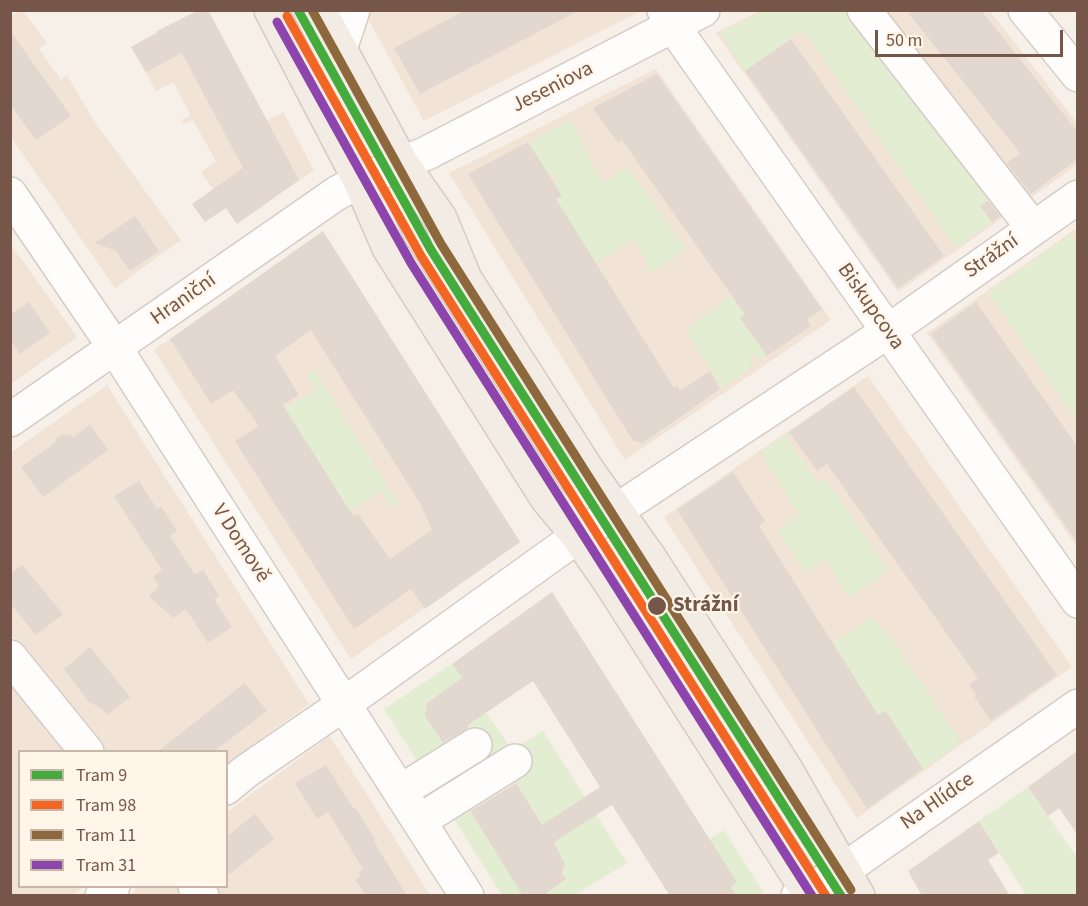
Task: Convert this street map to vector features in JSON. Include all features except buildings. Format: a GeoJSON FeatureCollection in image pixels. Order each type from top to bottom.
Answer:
{"type":"FeatureCollection","features":[{"type":"Feature","properties":{"kind":"main road"},"geometry":{"type":"LineString","coordinates":[[271,10],[360,182],[389,248],[546,497],[578,536],[610,582],[805,894]]}},
{"type":"Feature","properties":{"kind":"main road"},"geometry":{"type":"LineString","coordinates":[[319,10],[402,164],[440,218],[465,279],[588,471],[649,557],[785,768],[850,883]]}},
{"type":"Feature","properties":{"kind":"street"},"geometry":{"type":"LineString","coordinates":[[340,49],[353,10]]}},
{"type":"Feature","properties":{"kind":"street","name":"Jeseniova"},"geometry":{"type":"LineString","coordinates":[[360,182],[427,153],[669,18],[703,10]]}},
{"type":"Feature","properties":{"kind":"street"},"geometry":{"type":"LineString","coordinates":[[864,10],[1034,228]]}},
{"type":"Feature","properties":{"kind":"street"},"geometry":{"type":"LineString","coordinates":[[1025,10],[1077,75]]}},
{"type":"Feature","properties":{"kind":"street","name":"Biskupcova"},"geometry":{"type":"LineString","coordinates":[[669,18],[1077,601]]}},
{"type":"Feature","properties":{"kind":"street","name":"Hraniční"},"geometry":{"type":"LineString","coordinates":[[10,420],[337,194],[360,182]]}},
{"type":"Feature","properties":{"kind":"street","name":"V Domově"},"geometry":{"type":"LineString","coordinates":[[10,194],[115,348],[467,896]]}},
{"type":"Feature","properties":{"kind":"street","name":"Strážní"},"geometry":{"type":"LineString","coordinates":[[228,786],[578,536],[887,332],[1077,197]]}},
{"type":"Feature","properties":{"kind":"street"},"geometry":{"type":"LineString","coordinates":[[10,657],[85,750]]}},
{"type":"Feature","properties":{"kind":"street","name":"Na Hlídce"},"geometry":{"type":"LineString","coordinates":[[805,894],[850,883],[1077,706]]}},
{"type":"Feature","properties":{"kind":"street"},"geometry":{"type":"LineString","coordinates":[[401,791],[475,745]]}},
{"type":"Feature","properties":{"kind":"street"},"geometry":{"type":"LineString","coordinates":[[419,821],[515,761]]}},
{"type":"Feature","properties":{"kind":"shaded area"},"geometry":{"type":"Polygon","coordinates":[[[23,11],[47,43],[39,49],[61,80],[67,75],[94,121],[181,240],[115,288],[11,137],[10,17],[23,11]]]}},
{"type":"Feature","properties":{"kind":"shaded area"},"geometry":{"type":"Polygon","coordinates":[[[364,11],[641,11],[424,121],[364,11]]]}},
{"type":"Feature","properties":{"kind":"shaded area"},"geometry":{"type":"Polygon","coordinates":[[[759,11],[990,11],[1077,123],[1077,165],[898,292],[716,33],[759,11]]]}},
{"type":"Feature","properties":{"kind":"shaded area"},"geometry":{"type":"Polygon","coordinates":[[[175,22],[267,120],[283,112],[314,170],[237,224],[201,172],[216,161],[193,120],[184,124],[182,120],[191,115],[173,82],[156,91],[131,47],[175,22]]]}},
{"type":"Feature","properties":{"kind":"shaded area"},"geometry":{"type":"Polygon","coordinates":[[[656,69],[831,320],[625,460],[449,173],[656,69]]]}},
{"type":"Feature","properties":{"kind":"shaded area"},"geometry":{"type":"Polygon","coordinates":[[[1077,228],[1077,547],[927,333],[1077,228]]]}},
{"type":"Feature","properties":{"kind":"shaded area"},"geometry":{"type":"Polygon","coordinates":[[[323,231],[520,542],[351,659],[154,350],[323,231]]]}},
{"type":"Feature","properties":{"kind":"shaded area"},"geometry":{"type":"Polygon","coordinates":[[[10,243],[77,337],[11,384],[10,384],[10,243]]]}},
{"type":"Feature","properties":{"kind":"shaded area"},"geometry":{"type":"Polygon","coordinates":[[[868,376],[1072,667],[857,818],[664,517],[868,376]]]}},
{"type":"Feature","properties":{"kind":"shaded area"},"geometry":{"type":"Polygon","coordinates":[[[107,385],[309,704],[228,763],[228,750],[105,750],[11,634],[10,453],[107,385]]]}},
{"type":"Feature","properties":{"kind":"shaded area"},"geometry":{"type":"Polygon","coordinates":[[[10,680],[67,750],[18,750],[18,888],[82,888],[73,895],[11,895],[10,680]]]}},
{"type":"Feature","properties":{"kind":"shaded area"},"geometry":{"type":"Polygon","coordinates":[[[330,736],[430,895],[129,896],[138,888],[228,888],[228,811],[330,736]]]}},
{"type":"Feature","properties":{"kind":"green space"},"geometry":{"type":"Polygon","coordinates":[[[764,11],[849,11],[991,199],[980,206],[992,222],[956,248],[803,30],[745,71],[720,33],[764,11]]]}},
{"type":"Feature","properties":{"kind":"green space"},"geometry":{"type":"Polygon","coordinates":[[[570,120],[603,183],[628,167],[686,249],[652,273],[634,239],[596,263],[556,199],[553,182],[558,179],[554,173],[549,176],[528,142],[570,120]]]}},
{"type":"Feature","properties":{"kind":"green space"},"geometry":{"type":"Polygon","coordinates":[[[1070,235],[1078,244],[1074,248],[1078,252],[1077,420],[988,293],[1070,235]]]}},
{"type":"Feature","properties":{"kind":"green space"},"geometry":{"type":"Polygon","coordinates":[[[732,296],[745,315],[740,319],[767,356],[761,361],[757,355],[749,360],[753,366],[722,388],[686,330],[732,296]]]}},
{"type":"Feature","properties":{"kind":"green space"},"geometry":{"type":"Polygon","coordinates":[[[314,370],[398,503],[391,507],[381,491],[350,511],[285,409],[316,389],[307,374],[314,370]]]}},
{"type":"Feature","properties":{"kind":"green space"},"geometry":{"type":"Polygon","coordinates":[[[785,435],[818,483],[825,479],[889,570],[849,598],[826,559],[804,573],[778,530],[799,515],[760,452],[785,435]]]}},
{"type":"Feature","properties":{"kind":"green space"},"geometry":{"type":"Polygon","coordinates":[[[871,618],[888,633],[961,742],[923,769],[886,711],[878,715],[833,643],[871,618]]]}},
{"type":"Feature","properties":{"kind":"green space"},"geometry":{"type":"Polygon","coordinates":[[[452,664],[462,678],[434,729],[448,749],[472,732],[467,723],[485,711],[512,750],[543,731],[627,863],[575,895],[541,895],[551,891],[566,879],[540,822],[513,779],[465,803],[523,895],[502,895],[384,709],[452,664]]]}},
{"type":"Feature","properties":{"kind":"green space"},"geometry":{"type":"Polygon","coordinates":[[[1028,787],[1077,857],[1077,895],[1026,895],[979,821],[1028,787]]]}},
{"type":"Feature","properties":{"kind":"green space"},"geometry":{"type":"Polygon","coordinates":[[[724,830],[763,892],[758,895],[737,895],[731,887],[737,882],[709,839],[724,830]]]}},
{"type":"Feature","properties":{"kind":"tram line","name":"9"},"geometry":{"type":"LineString","coordinates":[[298,10],[431,250],[841,896]]}},
{"type":"Feature","properties":{"kind":"tram line","name":"11"},"geometry":{"type":"LineString","coordinates":[[312,10],[441,244],[851,890]]}},
{"type":"Feature","properties":{"kind":"tram line","name":"98"},"geometry":{"type":"LineString","coordinates":[[287,16],[421,256],[826,896]]}},
{"type":"Feature","properties":{"kind":"tram line","name":"31"},"geometry":{"type":"LineString","coordinates":[[277,22],[411,263],[812,896]]}},
{"type":"Feature","properties":{"kind":"place","name":"Strážní"},"geometry":{"type":"Point","coordinates":[657,606]}}]}
